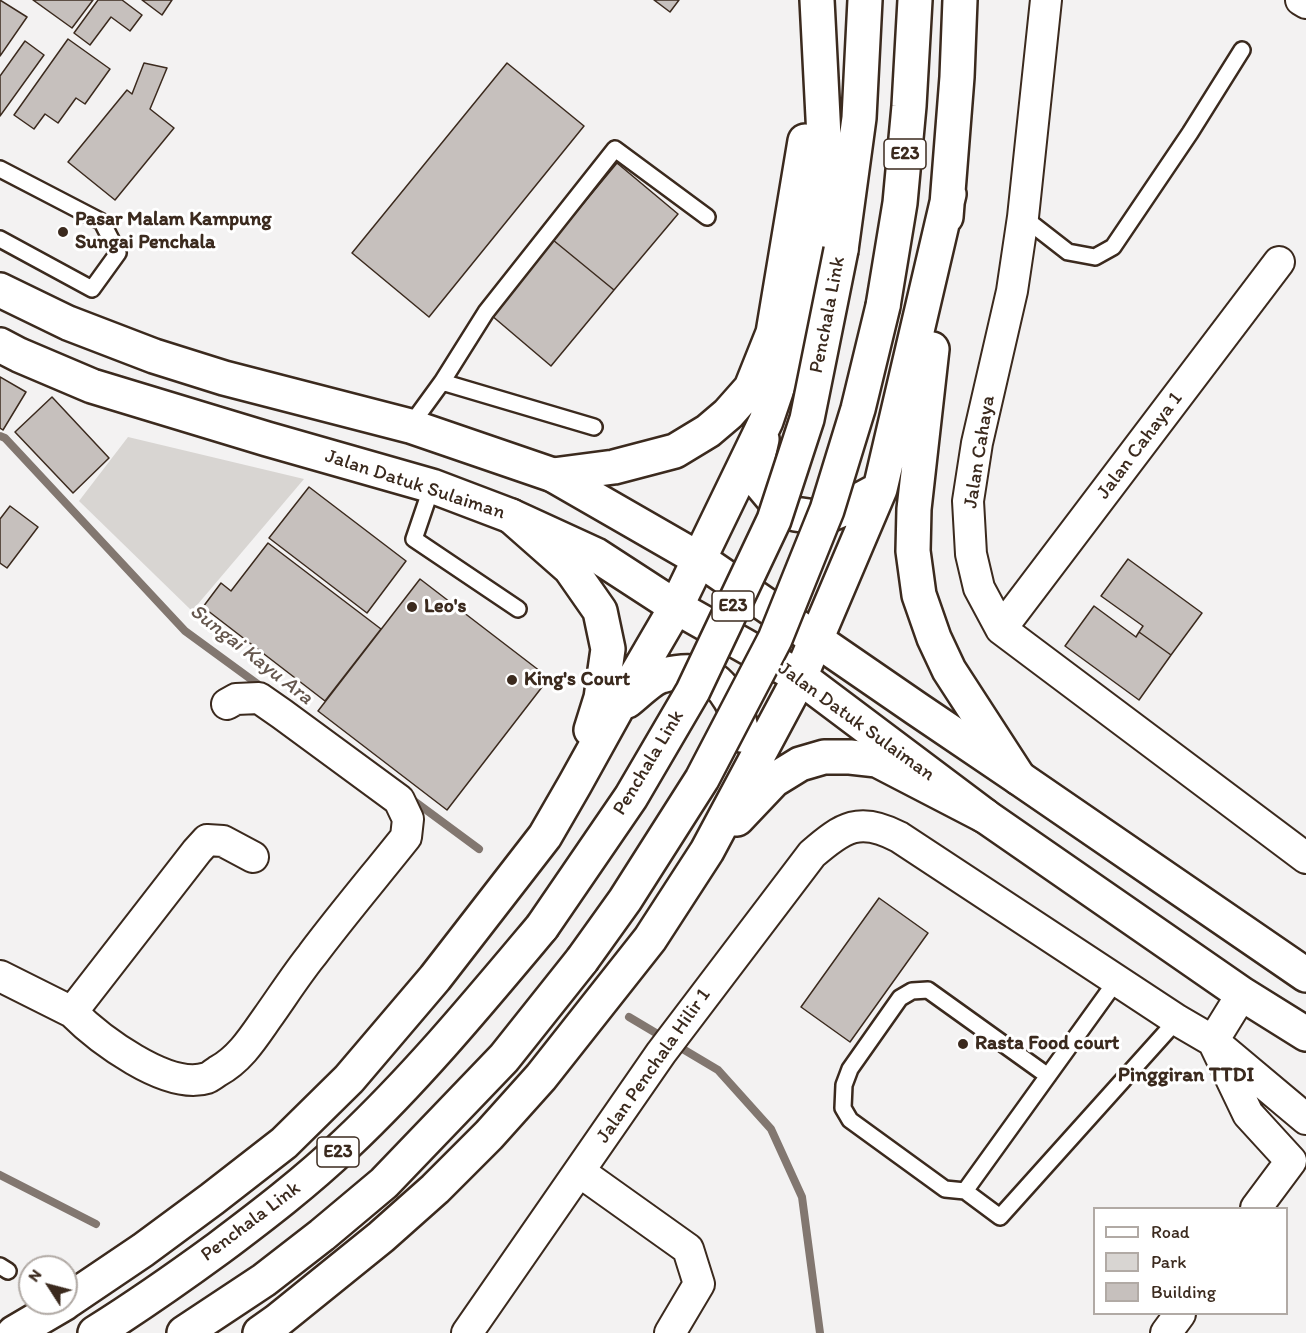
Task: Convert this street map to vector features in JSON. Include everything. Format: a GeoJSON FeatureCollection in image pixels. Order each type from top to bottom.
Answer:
{"type":"FeatureCollection","features":[{"type":"Feature","properties":{"kind":"main road"},"geometry":{"type":"LineString","coordinates":[[816,0],[824,137],[819,211],[806,288],[788,356],[766,421],[757,461],[760,483],[775,501],[795,514],[822,518],[880,489]]}},
{"type":"Feature","properties":{"kind":"main road"},"geometry":{"type":"LineString","coordinates":[[553,475],[614,467],[675,451],[708,431],[728,414],[751,388],[773,333],[806,137],[816,0]]}},
{"type":"Feature","properties":{"kind":"main road","name":"Penchala Link"},"geometry":{"type":"LineString","coordinates":[[95,1333],[183,1274],[298,1187],[347,1143],[461,1024],[542,927],[631,797],[693,690],[774,520],[807,419],[841,250],[859,118],[865,0]]}},
{"type":"Feature","properties":{"kind":"main road","name":"E23"},"geometry":{"type":"LineString","coordinates":[[184,1333],[264,1280],[384,1183],[504,1058],[582,960],[625,900],[702,779],[775,639],[827,510],[858,409],[883,306],[900,203],[909,106],[915,0]]}},
{"type":"Feature","properties":{"kind":"main road"},"geometry":{"type":"LineString","coordinates":[[960,0],[949,194],[914,509],[913,551],[919,595],[934,638],[950,670],[1019,778]]}},
{"type":"Feature","properties":{"kind":"main road"},"geometry":{"type":"LineString","coordinates":[[260,1333],[381,1237],[435,1189],[489,1135],[541,1077],[650,939],[707,850],[800,677],[880,489],[949,194]]}},
{"type":"Feature","properties":{"kind":"main road"},"geometry":{"type":"LineString","coordinates":[[0,290],[68,323],[154,356],[224,378],[410,426],[553,475],[699,559],[1306,975]]}},
{"type":"Feature","properties":{"kind":"main road","name":"Jalan Datuk Sulaiman"},"geometry":{"type":"LineString","coordinates":[[0,345],[92,386],[432,486],[511,516],[596,555],[676,607],[800,677],[985,816],[1242,994],[1306,1034]]}},
{"type":"Feature","properties":{"kind":"main road"},"geometry":{"type":"LineString","coordinates":[[78,1294],[160,1237],[284,1143],[349,1079],[435,978],[545,836],[676,607],[766,421]]}},
{"type":"Feature","properties":{"kind":"main road"},"geometry":{"type":"LineString","coordinates":[[511,516],[570,568],[600,611],[608,649],[601,698],[575,784]]}},
{"type":"Feature","properties":{"kind":"main road"},"geometry":{"type":"LineString","coordinates":[[616,710],[659,676],[683,672],[704,674],[722,687],[734,705],[741,730],[736,796]]}},
{"type":"Feature","properties":{"kind":"main road"},"geometry":{"type":"LineString","coordinates":[[707,850],[774,780],[800,764],[824,757],[877,760],[985,816]]}},
{"type":"Feature","properties":{"kind":"main road"},"geometry":{"type":"LineString","coordinates":[[14,1333],[45,1315]]}},
{"type":"Feature","properties":{"kind":"street","name":"Jalan Cahaya"},"geometry":{"type":"LineString","coordinates":[[1046,0],[1023,217],[1012,291],[977,443],[968,501],[971,554],[979,588],[1001,629],[1306,858]]}},
{"type":"Feature","properties":{"kind":"street"},"geometry":{"type":"LineString","coordinates":[[1301,0],[1306,3]]}},
{"type":"Feature","properties":{"kind":"street","name":"Jalan Cahaya 1"},"geometry":{"type":"LineString","coordinates":[[1001,629],[1279,262]]}},
{"type":"Feature","properties":{"kind":"street"},"geometry":{"type":"LineString","coordinates":[[0,976],[72,1012],[114,1047],[169,1076],[191,1080],[207,1078],[233,1062],[245,1048],[311,956],[406,837],[408,819],[399,800],[259,698],[236,699],[227,704]]}},
{"type":"Feature","properties":{"kind":"street","name":"Jalan Penchala Hilir 1"},"geometry":{"type":"LineString","coordinates":[[467,1333],[683,1023],[812,854],[832,836],[846,829],[864,825],[884,829],[1117,980]]}},
{"type":"Feature","properties":{"kind":"street"},"geometry":{"type":"LineString","coordinates":[[72,1012],[207,840],[223,841],[253,857]]}},
{"type":"Feature","properties":{"kind":"street"},"geometry":{"type":"LineString","coordinates":[[1117,980],[1213,1041],[1306,1119]]}},
{"type":"Feature","properties":{"kind":"street"},"geometry":{"type":"LineString","coordinates":[[1213,1041],[1242,994]]}},
{"type":"Feature","properties":{"kind":"street"},"geometry":{"type":"LineString","coordinates":[[1213,1041],[1248,1114],[1298,1167],[1258,1207]]}},
{"type":"Feature","properties":{"kind":"street"},"geometry":{"type":"LineString","coordinates":[[580,1172],[688,1249],[699,1284],[670,1333]]}},
{"type":"Feature","properties":{"kind":"street"},"geometry":{"type":"LineString","coordinates":[[1166,1333],[1179,1315]]}},
{"type":"Feature","properties":{"kind":"lane"},"geometry":{"type":"LineString","coordinates":[[1023,217],[1068,252],[1095,257],[1113,247],[1242,50]]}},
{"type":"Feature","properties":{"kind":"lane"},"geometry":{"type":"LineString","coordinates":[[410,426],[442,382],[486,312],[615,149],[707,217]]}},
{"type":"Feature","properties":{"kind":"lane"},"geometry":{"type":"LineString","coordinates":[[0,169],[102,222],[118,252],[92,289],[0,239]]}},
{"type":"Feature","properties":{"kind":"lane"},"geometry":{"type":"LineString","coordinates":[[442,382],[594,427]]}},
{"type":"Feature","properties":{"kind":"lane"},"geometry":{"type":"LineString","coordinates":[[432,486],[414,539],[518,609]]}},
{"type":"Feature","properties":{"kind":"lane"},"geometry":{"type":"LineString","coordinates":[[965,1191],[1117,980]]}},
{"type":"Feature","properties":{"kind":"lane"},"geometry":{"type":"LineString","coordinates":[[1048,1076],[928,990],[912,991],[900,998],[850,1069],[844,1085],[843,1108],[850,1120],[945,1189],[965,1191],[1000,1217],[1177,1020]]}},
{"type":"Feature","properties":{"kind":"green space"},"geometry":{"type":"Polygon","coordinates":[[[128,437],[304,479],[192,611],[79,501],[128,437]]]}},
{"type":"Feature","properties":{"kind":"building"},"geometry":{"type":"Polygon","coordinates":[[[0,0],[27,17],[0,56],[0,0]]]}},
{"type":"Feature","properties":{"kind":"building"},"geometry":{"type":"Polygon","coordinates":[[[33,0],[93,0],[72,28],[33,0]]]}},
{"type":"Feature","properties":{"kind":"building"},"geometry":{"type":"Polygon","coordinates":[[[98,0],[122,0],[142,15],[130,31],[111,17],[90,45],[74,33],[98,0]]]}},
{"type":"Feature","properties":{"kind":"building"},"geometry":{"type":"Polygon","coordinates":[[[142,0],[172,0],[162,15],[142,0]]]}},
{"type":"Feature","properties":{"kind":"building"},"geometry":{"type":"Polygon","coordinates":[[[654,0],[679,0],[670,12],[654,0]]]}},
{"type":"Feature","properties":{"kind":"building"},"geometry":{"type":"Polygon","coordinates":[[[68,39],[110,69],[85,104],[76,98],[58,123],[45,114],[34,129],[14,115],[68,39]]]}},
{"type":"Feature","properties":{"kind":"building"},"geometry":{"type":"Polygon","coordinates":[[[25,41],[44,55],[0,116],[0,76],[25,41]]]}},
{"type":"Feature","properties":{"kind":"building"},"geometry":{"type":"Polygon","coordinates":[[[144,63],[167,68],[150,109],[174,128],[115,200],[68,162],[127,90],[132,94],[144,63]]]}},
{"type":"Feature","properties":{"kind":"building"},"geometry":{"type":"Polygon","coordinates":[[[507,63],[584,126],[429,317],[352,253],[507,63]]]}},
{"type":"Feature","properties":{"kind":"building"},"geometry":{"type":"Polygon","coordinates":[[[617,163],[678,214],[614,290],[553,240],[617,163]]]}},
{"type":"Feature","properties":{"kind":"building"},"geometry":{"type":"Polygon","coordinates":[[[553,240],[614,290],[551,366],[491,315],[553,240]]]}},
{"type":"Feature","properties":{"kind":"building"},"geometry":{"type":"Polygon","coordinates":[[[0,377],[26,392],[3,430],[0,428],[0,377]]]}},
{"type":"Feature","properties":{"kind":"building"},"geometry":{"type":"Polygon","coordinates":[[[52,397],[109,458],[73,493],[15,432],[52,397]]]}},
{"type":"Feature","properties":{"kind":"building"},"geometry":{"type":"Polygon","coordinates":[[[309,487],[406,561],[367,613],[269,538],[309,487]]]}},
{"type":"Feature","properties":{"kind":"building"},"geometry":{"type":"Polygon","coordinates":[[[10,506],[38,527],[7,568],[0,563],[0,519],[10,506]]]}},
{"type":"Feature","properties":{"kind":"building"},"geometry":{"type":"Polygon","coordinates":[[[268,543],[381,629],[325,701],[203,607],[221,583],[231,591],[268,543]]]}},
{"type":"Feature","properties":{"kind":"building"},"geometry":{"type":"Polygon","coordinates":[[[1128,559],[1202,613],[1171,655],[1139,632],[1143,626],[1101,596],[1128,559]]]}},
{"type":"Feature","properties":{"kind":"building"},"geometry":{"type":"Polygon","coordinates":[[[420,579],[549,678],[447,810],[318,711],[420,579]]]}},
{"type":"Feature","properties":{"kind":"building"},"geometry":{"type":"Polygon","coordinates":[[[1094,606],[1136,637],[1139,632],[1171,655],[1139,700],[1065,646],[1094,606]]]}},
{"type":"Feature","properties":{"kind":"building"},"geometry":{"type":"Polygon","coordinates":[[[879,898],[928,933],[850,1042],[801,1007],[879,898]]]}},
{"type":"Feature","properties":{"kind":"waterway","name":"Sungai Kayu Ara"},"geometry":{"type":"LineString","coordinates":[[0,436],[5,438],[185,631],[263,688]]}},
{"type":"Feature","properties":{"kind":"waterway","name":"Sungai Kayu Ara"},"geometry":{"type":"LineString","coordinates":[[410,798],[479,849]]}},
{"type":"Feature","properties":{"kind":"waterway","name":"Sungai Kayu Ara"},"geometry":{"type":"LineString","coordinates":[[629,1017],[718,1070],[771,1129],[802,1197],[820,1333]]}},
{"type":"Feature","properties":{"kind":"waterway"},"geometry":{"type":"LineString","coordinates":[[0,1175],[96,1224]]}},
{"type":"Feature","properties":{"kind":"place","name":"Pasar Malam Kampung Sungai Penchala"},"geometry":{"type":"Point","coordinates":[63,232]}},
{"type":"Feature","properties":{"kind":"place","name":"Leo's"},"geometry":{"type":"Point","coordinates":[412,607]}},
{"type":"Feature","properties":{"kind":"place","name":"King's Court"},"geometry":{"type":"Point","coordinates":[512,680]}},
{"type":"Feature","properties":{"kind":"place","name":"Rasta Food court"},"geometry":{"type":"Point","coordinates":[963,1044]}},
{"type":"Feature","properties":{"kind":"district","name":"Pinggiran TTDI"},"geometry":{"type":"Point","coordinates":[1186,1076]}}]}
